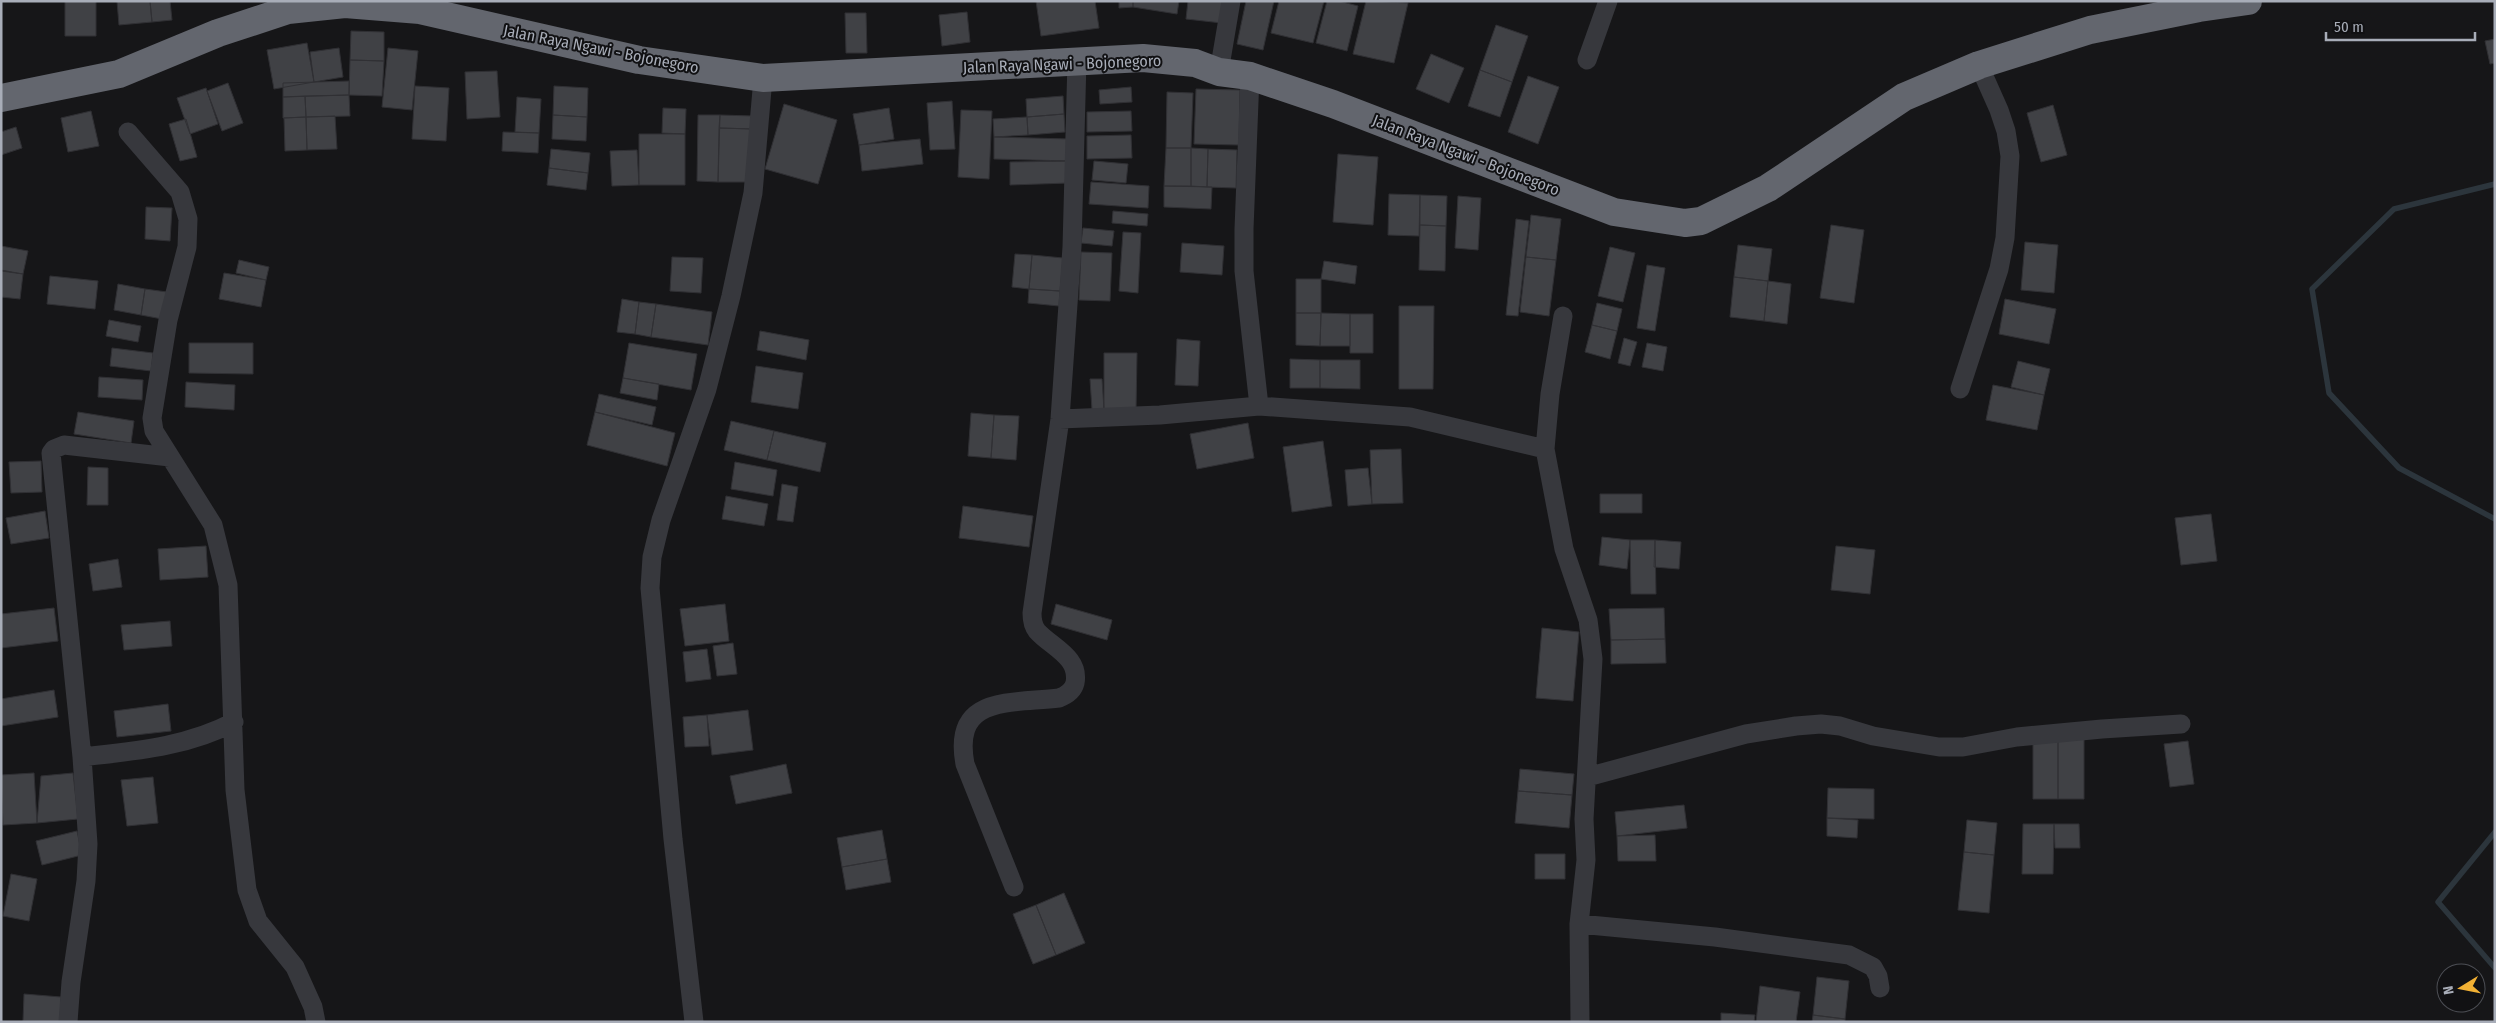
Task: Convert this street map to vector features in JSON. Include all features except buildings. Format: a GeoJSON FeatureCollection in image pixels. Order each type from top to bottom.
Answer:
{"type":"FeatureCollection","features":[{"type":"Feature","properties":{"kind":"highway","name":"Jalan Raya Ngawi - Bojonegoro"},"geometry":{"type":"LineString","coordinates":[[1,98],[118,74],[218,33],[288,10],[345,4],[420,10],[639,60],[762,78],[1143,58],[1186,62],[1219,72],[1250,76],[1333,104],[1614,212],[1686,223],[1701,221],[1768,188],[1904,96],[1979,65],[2090,30],[2199,8],[2248,1]]}},
{"type":"Feature","properties":{"kind":"street"},"geometry":{"type":"LineString","coordinates":[[1219,72],[1231,1]]}},
{"type":"Feature","properties":{"kind":"street"},"geometry":{"type":"LineString","coordinates":[[1587,60],[1608,1]]}},
{"type":"Feature","properties":{"kind":"street"},"geometry":{"type":"LineString","coordinates":[[1014,887],[965,764],[962,748],[964,728],[976,712],[1001,705],[1066,696],[1075,686],[1076,677],[1073,664],[1038,632],[1032,620],[1060,419],[1072,247],[1077,60]]}},
{"type":"Feature","properties":{"kind":"street"},"geometry":{"type":"LineString","coordinates":[[1960,389],[1999,269],[2004,238],[2010,156],[2001,117],[1979,65]]}},
{"type":"Feature","properties":{"kind":"street"},"geometry":{"type":"LineString","coordinates":[[1250,76],[1244,271],[1259,406]]}},
{"type":"Feature","properties":{"kind":"street"},"geometry":{"type":"LineString","coordinates":[[694,1022],[672,829],[650,580],[652,557],[661,520],[707,389],[731,296],[753,193],[762,78]]}},
{"type":"Feature","properties":{"kind":"street"},"geometry":{"type":"LineString","coordinates":[[128,132],[184,199],[188,219],[187,247],[168,320],[152,406],[154,431],[213,525],[228,586],[235,790],[247,890],[258,921],[295,967],[310,1000],[316,1022]]}},
{"type":"Feature","properties":{"kind":"street"},"geometry":{"type":"LineString","coordinates":[[1563,316],[1550,394],[1545,449],[1564,549],[1588,620],[1593,659],[1588,718],[1584,819],[1586,860],[1579,924],[1580,1022]]}},
{"type":"Feature","properties":{"kind":"street"},"geometry":{"type":"LineString","coordinates":[[1060,419],[1160,415],[1259,406],[1410,417],[1545,449]]}},
{"type":"Feature","properties":{"kind":"street"},"geometry":{"type":"LineString","coordinates":[[68,1022],[71,982],[86,881],[87,828],[82,757],[51,453],[54,448],[64,445],[170,457]]}},
{"type":"Feature","properties":{"kind":"street"},"geometry":{"type":"LineString","coordinates":[[82,757],[180,743],[214,732],[234,722]]}},
{"type":"Feature","properties":{"kind":"street"},"geometry":{"type":"LineString","coordinates":[[1587,777],[1746,734],[1796,726],[1821,724],[1840,726],[1873,736],[1939,747],[1963,747],[2017,737],[2182,724]]}},
{"type":"Feature","properties":{"kind":"street"},"geometry":{"type":"LineString","coordinates":[[1579,924],[1715,937],[1849,955],[1872,967],[1878,976],[1880,988]]}},
{"type":"Feature","properties":{"kind":"waterway"},"geometry":{"type":"LineString","coordinates":[[2495,184],[2394,209],[2312,289],[2329,393],[2399,468],[2495,519]]}},
{"type":"Feature","properties":{"kind":"waterway"},"geometry":{"type":"LineString","coordinates":[[2495,832],[2438,902],[2495,968]]}}]}
